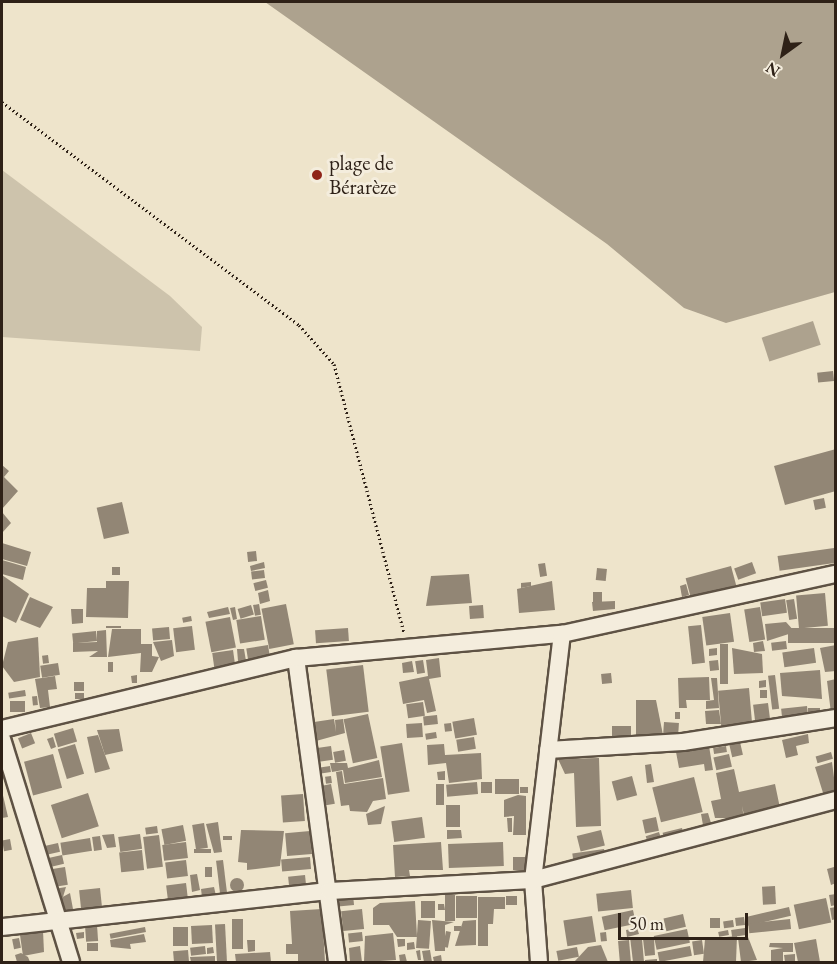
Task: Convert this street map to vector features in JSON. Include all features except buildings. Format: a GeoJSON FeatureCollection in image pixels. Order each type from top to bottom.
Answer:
{"type":"FeatureCollection","features":[{"type":"Feature","properties":{"kind":"street"},"geometry":{"type":"LineString","coordinates":[[2,729],[296,658],[407,645],[562,634],[836,574]]}},
{"type":"Feature","properties":{"kind":"street"},"geometry":{"type":"LineString","coordinates":[[539,963],[533,880],[562,634]]}},
{"type":"Feature","properties":{"kind":"street"},"geometry":{"type":"LineString","coordinates":[[296,658],[337,963]]}},
{"type":"Feature","properties":{"kind":"street"},"geometry":{"type":"LineString","coordinates":[[548,750],[683,742],[836,718]]}},
{"type":"Feature","properties":{"kind":"street"},"geometry":{"type":"LineString","coordinates":[[2,739],[71,963]]}},
{"type":"Feature","properties":{"kind":"street"},"geometry":{"type":"LineString","coordinates":[[2,927],[59,918],[329,891],[533,880],[836,800]]}},
{"type":"Feature","properties":{"kind":"path"},"geometry":{"type":"LineString","coordinates":[[2,102],[299,325],[334,364],[407,645]]}},
{"type":"Feature","properties":{"kind":"shaded area"},"geometry":{"type":"Polygon","coordinates":[[[265,2],[835,2],[835,292],[726,323],[684,308],[607,244],[265,2]]]}},
{"type":"Feature","properties":{"kind":"shaded area"},"geometry":{"type":"Polygon","coordinates":[[[2,170],[170,296],[202,327],[200,351],[2,337],[2,170]]]}},
{"type":"Feature","properties":{"kind":"shaded area"},"geometry":{"type":"Polygon","coordinates":[[[813,321],[821,345],[769,361],[762,338],[813,321]]]}},
{"type":"Feature","properties":{"kind":"place","name":"plage de Bérarèze"},"geometry":{"type":"Point","coordinates":[317,175]}}]}
